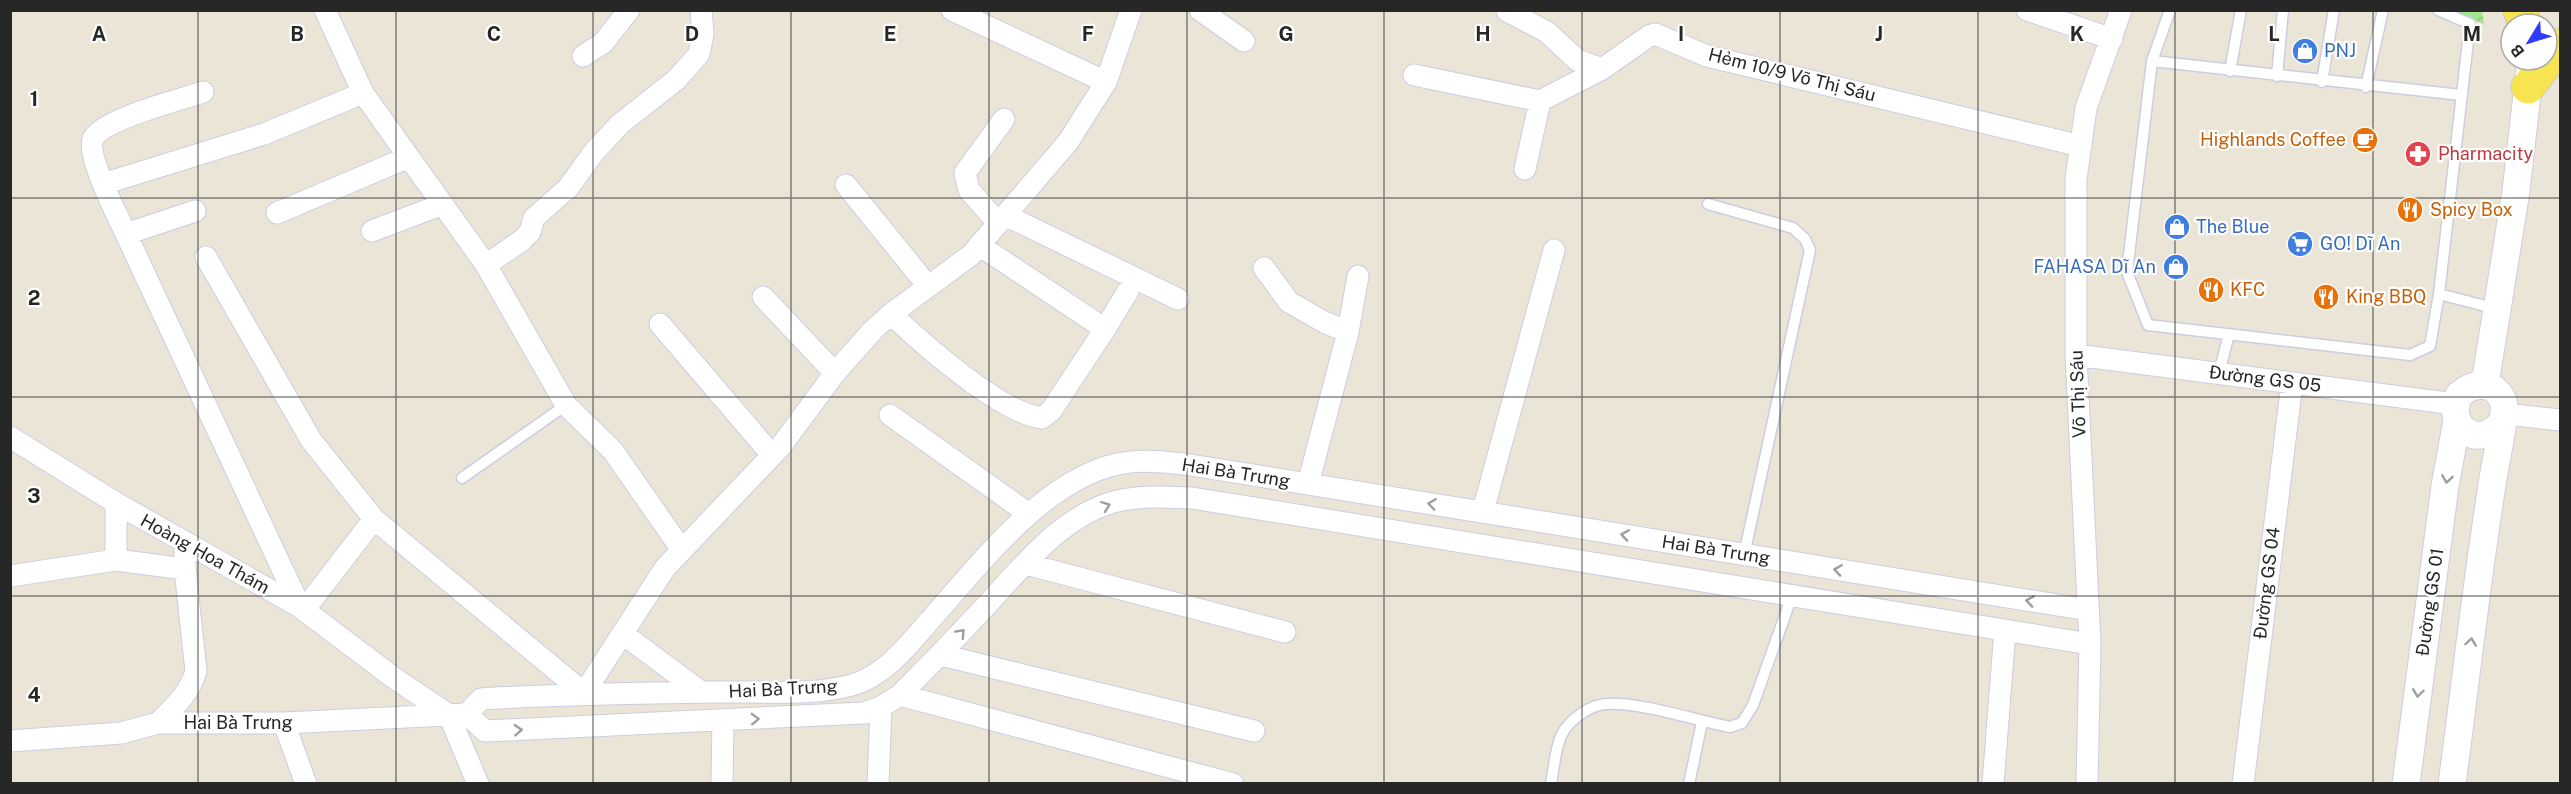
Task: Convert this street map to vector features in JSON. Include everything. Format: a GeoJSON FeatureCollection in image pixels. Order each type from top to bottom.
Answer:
{"type":"FeatureCollection","features":[{"type":"Feature","properties":{"kind":"main road"},"geometry":{"type":"LineString","coordinates":[[2529,73],[2560,45]]}},
{"type":"Feature","properties":{"kind":"street"},"geometry":{"type":"LineString","coordinates":[[325,10],[363,93],[486,265],[566,405],[613,451],[682,550]]}},
{"type":"Feature","properties":{"kind":"street"},"geometry":{"type":"LineString","coordinates":[[584,56],[603,43],[629,10]]}},
{"type":"Feature","properties":{"kind":"street"},"geometry":{"type":"LineString","coordinates":[[486,265],[521,241],[530,232],[534,218],[568,188],[594,152],[620,124],[676,80],[699,54],[703,34],[701,10]]}},
{"type":"Feature","properties":{"kind":"street"},"geometry":{"type":"LineString","coordinates":[[952,10],[1106,82]]}},
{"type":"Feature","properties":{"kind":"street"},"geometry":{"type":"LineString","coordinates":[[206,257],[311,440],[374,519],[584,693],[665,568],[772,454],[835,373],[873,330],[891,314],[971,255],[1068,142],[1106,82],[1131,10]]}},
{"type":"Feature","properties":{"kind":"street"},"geometry":{"type":"LineString","coordinates":[[1200,10],[1244,41]]}},
{"type":"Feature","properties":{"kind":"street"},"geometry":{"type":"LineString","coordinates":[[2027,10],[2112,39]]}},
{"type":"Feature","properties":{"kind":"street","name":"Võ Thị Sáu"},"geometry":{"type":"LineString","coordinates":[[2087,783],[2090,644],[2076,355],[2076,179],[2086,108],[2121,10]]}},
{"type":"Feature","properties":{"kind":"street"},"geometry":{"type":"LineString","coordinates":[[1507,11],[1547,32],[1577,60],[1602,69]]}},
{"type":"Feature","properties":{"kind":"street","name":"Hẻm 10/9 Võ Thị Sáu"},"geometry":{"type":"LineString","coordinates":[[1540,101],[1602,69],[1648,36],[1655,34],[1707,56],[2081,146]]}},
{"type":"Feature","properties":{"kind":"street"},"geometry":{"type":"LineString","coordinates":[[2485,384],[2516,190],[2529,73]]}},
{"type":"Feature","properties":{"kind":"street"},"geometry":{"type":"LineString","coordinates":[[1414,75],[1540,101],[1525,169]]}},
{"type":"Feature","properties":{"kind":"street"},"geometry":{"type":"LineString","coordinates":[[203,92],[101,128],[92,140],[92,152],[103,184],[302,609],[374,519]]}},
{"type":"Feature","properties":{"kind":"street"},"geometry":{"type":"LineString","coordinates":[[103,184],[264,134],[363,93]]}},
{"type":"Feature","properties":{"kind":"street"},"geometry":{"type":"LineString","coordinates":[[1004,119],[965,173],[969,190],[1002,219],[1178,299]]}},
{"type":"Feature","properties":{"kind":"street"},"geometry":{"type":"LineString","coordinates":[[277,213],[409,157]]}},
{"type":"Feature","properties":{"kind":"street"},"geometry":{"type":"LineString","coordinates":[[846,185],[928,286]]}},
{"type":"Feature","properties":{"kind":"street"},"geometry":{"type":"LineString","coordinates":[[372,231],[443,204]]}},
{"type":"Feature","properties":{"kind":"street"},"geometry":{"type":"LineString","coordinates":[[126,234],[195,210]]}},
{"type":"Feature","properties":{"kind":"street"},"geometry":{"type":"LineString","coordinates":[[979,245],[1105,329]]}},
{"type":"Feature","properties":{"kind":"street"},"geometry":{"type":"LineString","coordinates":[[1483,511],[1554,250]]}},
{"type":"Feature","properties":{"kind":"street"},"geometry":{"type":"LineString","coordinates":[[1264,268],[1289,302],[1348,332]]}},
{"type":"Feature","properties":{"kind":"street"},"geometry":{"type":"LineString","coordinates":[[1308,484],[1348,332],[1358,276]]}},
{"type":"Feature","properties":{"kind":"street"},"geometry":{"type":"LineString","coordinates":[[891,314],[923,344],[1006,406],[1028,416],[1042,418],[1051,411],[1128,291]]}},
{"type":"Feature","properties":{"kind":"street"},"geometry":{"type":"LineString","coordinates":[[763,297],[835,373]]}},
{"type":"Feature","properties":{"kind":"street"},"geometry":{"type":"LineString","coordinates":[[660,324],[772,454]]}},
{"type":"Feature","properties":{"kind":"street","name":"Đường GS 05"},"geometry":{"type":"LineString","coordinates":[[2076,355],[2292,382],[2456,412]]}},
{"type":"Feature","properties":{"kind":"street","name":"Đường GS 04"},"geometry":{"type":"LineString","coordinates":[[2243,783],[2292,382]]}},
{"type":"Feature","properties":{"kind":"street"},"geometry":{"type":"LineString","coordinates":[[2452,783],[2503,418],[2503,401],[2498,393],[2485,384],[2465,389],[2459,395],[2456,412],[2461,428],[2475,436],[2490,433],[2503,418]]}},
{"type":"Feature","properties":{"kind":"street","name":"Đường GS 01"},"geometry":{"type":"LineString","coordinates":[[2406,783],[2456,412]]}},
{"type":"Feature","properties":{"kind":"street"},"geometry":{"type":"LineString","coordinates":[[890,415],[1029,514]]}},
{"type":"Feature","properties":{"kind":"street"},"geometry":{"type":"LineString","coordinates":[[2503,418],[2560,420]]}},
{"type":"Feature","properties":{"kind":"street","name":"Hoàng Hoa Thám"},"geometry":{"type":"LineString","coordinates":[[10,437],[116,503],[302,609],[394,678],[458,715]]}},
{"type":"Feature","properties":{"kind":"street","name":"Hai Bà Trưng"},"geometry":{"type":"LineString","coordinates":[[10,741],[121,732],[158,723],[284,723],[458,715],[481,699],[584,693],[816,690],[852,685],[871,678],[910,643],[988,555],[1048,497],[1099,469],[1129,462],[1184,464],[2088,610]]}},
{"type":"Feature","properties":{"kind":"street","name":"Hai Bà Trưng"},"geometry":{"type":"LineString","coordinates":[[458,715],[485,731],[847,716],[864,713],[881,707],[900,695],[1048,542],[1086,513],[1111,503],[1149,496],[1192,498],[2090,644]]}},
{"type":"Feature","properties":{"kind":"street"},"geometry":{"type":"LineString","coordinates":[[116,503],[116,560]]}},
{"type":"Feature","properties":{"kind":"street"},"geometry":{"type":"LineString","coordinates":[[158,723],[185,694],[192,684],[196,671],[184,543]]}},
{"type":"Feature","properties":{"kind":"street"},"geometry":{"type":"LineString","coordinates":[[10,576],[116,560],[185,569]]}},
{"type":"Feature","properties":{"kind":"street"},"geometry":{"type":"LineString","coordinates":[[1026,564],[1285,632]]}},
{"type":"Feature","properties":{"kind":"street"},"geometry":{"type":"LineString","coordinates":[[1993,783],[2005,630]]}},
{"type":"Feature","properties":{"kind":"street"},"geometry":{"type":"LineString","coordinates":[[623,634],[701,692]]}},
{"type":"Feature","properties":{"kind":"street"},"geometry":{"type":"LineString","coordinates":[[941,654],[1254,731]]}},
{"type":"Feature","properties":{"kind":"street"},"geometry":{"type":"LineString","coordinates":[[387,720],[393,708],[394,678]]}},
{"type":"Feature","properties":{"kind":"street"},"geometry":{"type":"LineString","coordinates":[[900,695],[1233,783]]}},
{"type":"Feature","properties":{"kind":"street"},"geometry":{"type":"LineString","coordinates":[[878,783],[881,707]]}},
{"type":"Feature","properties":{"kind":"street"},"geometry":{"type":"LineString","coordinates":[[458,715],[478,783]]}},
{"type":"Feature","properties":{"kind":"street"},"geometry":{"type":"LineString","coordinates":[[722,783],[723,721]]}},
{"type":"Feature","properties":{"kind":"street"},"geometry":{"type":"LineString","coordinates":[[284,723],[306,783]]}},
{"type":"Feature","properties":{"kind":"lane"},"geometry":{"type":"LineString","coordinates":[[2170,10],[2152,61],[2127,272],[2148,325],[2410,355],[2430,346],[2439,294],[2470,24],[2438,10]]}},
{"type":"Feature","properties":{"kind":"lane"},"geometry":{"type":"LineString","coordinates":[[2230,71],[2241,10]]}},
{"type":"Feature","properties":{"kind":"lane"},"geometry":{"type":"LineString","coordinates":[[2277,76],[2283,10]]}},
{"type":"Feature","properties":{"kind":"lane"},"geometry":{"type":"LineString","coordinates":[[2322,82],[2334,10]]}},
{"type":"Feature","properties":{"kind":"lane"},"geometry":{"type":"LineString","coordinates":[[2366,87],[2383,10]]}},
{"type":"Feature","properties":{"kind":"lane"},"geometry":{"type":"LineString","coordinates":[[2152,61],[2366,87],[2461,95]]}},
{"type":"Feature","properties":{"kind":"lane"},"geometry":{"type":"LineString","coordinates":[[1708,204],[1793,228],[1805,239],[1810,250],[1744,555]]}},
{"type":"Feature","properties":{"kind":"lane"},"geometry":{"type":"LineString","coordinates":[[2439,294],[2497,309]]}},
{"type":"Feature","properties":{"kind":"lane"},"geometry":{"type":"LineString","coordinates":[[2219,373],[2229,334]]}},
{"type":"Feature","properties":{"kind":"lane"},"geometry":{"type":"LineString","coordinates":[[462,478],[566,405]]}},
{"type":"Feature","properties":{"kind":"lane"},"geometry":{"type":"LineString","coordinates":[[1551,783],[1561,735],[1570,723],[1586,711],[1605,704],[1631,706],[1730,727],[1742,723],[1753,705],[1791,596]]}},
{"type":"Feature","properties":{"kind":"lane"},"geometry":{"type":"LineString","coordinates":[[1689,783],[1702,722]]}},
{"type":"Feature","properties":{"kind":"green space"},"geometry":{"type":"Polygon","coordinates":[[[2451,11],[2482,11],[2484,24],[2451,11]]]}},
{"type":"Feature","properties":{"kind":"place","name":"PNJ"},"geometry":{"type":"Point","coordinates":[2305,51]}},
{"type":"Feature","properties":{"kind":"place","name":"Highlands Coffee"},"geometry":{"type":"Point","coordinates":[2365,140]}},
{"type":"Feature","properties":{"kind":"place","name":"Pharmacity"},"geometry":{"type":"Point","coordinates":[2418,154]}},
{"type":"Feature","properties":{"kind":"place","name":"Spicy Box"},"geometry":{"type":"Point","coordinates":[2410,210]}},
{"type":"Feature","properties":{"kind":"place","name":"The Blue"},"geometry":{"type":"Point","coordinates":[2177,227]}},
{"type":"Feature","properties":{"kind":"place","name":"GO! Dĩ An"},"geometry":{"type":"Point","coordinates":[2300,244]}},
{"type":"Feature","properties":{"kind":"place","name":"FAHASA Dĩ An"},"geometry":{"type":"Point","coordinates":[2176,267]}},
{"type":"Feature","properties":{"kind":"place","name":"KFC"},"geometry":{"type":"Point","coordinates":[2211,290]}},
{"type":"Feature","properties":{"kind":"place","name":"King BBQ"},"geometry":{"type":"Point","coordinates":[2326,297]}}]}
